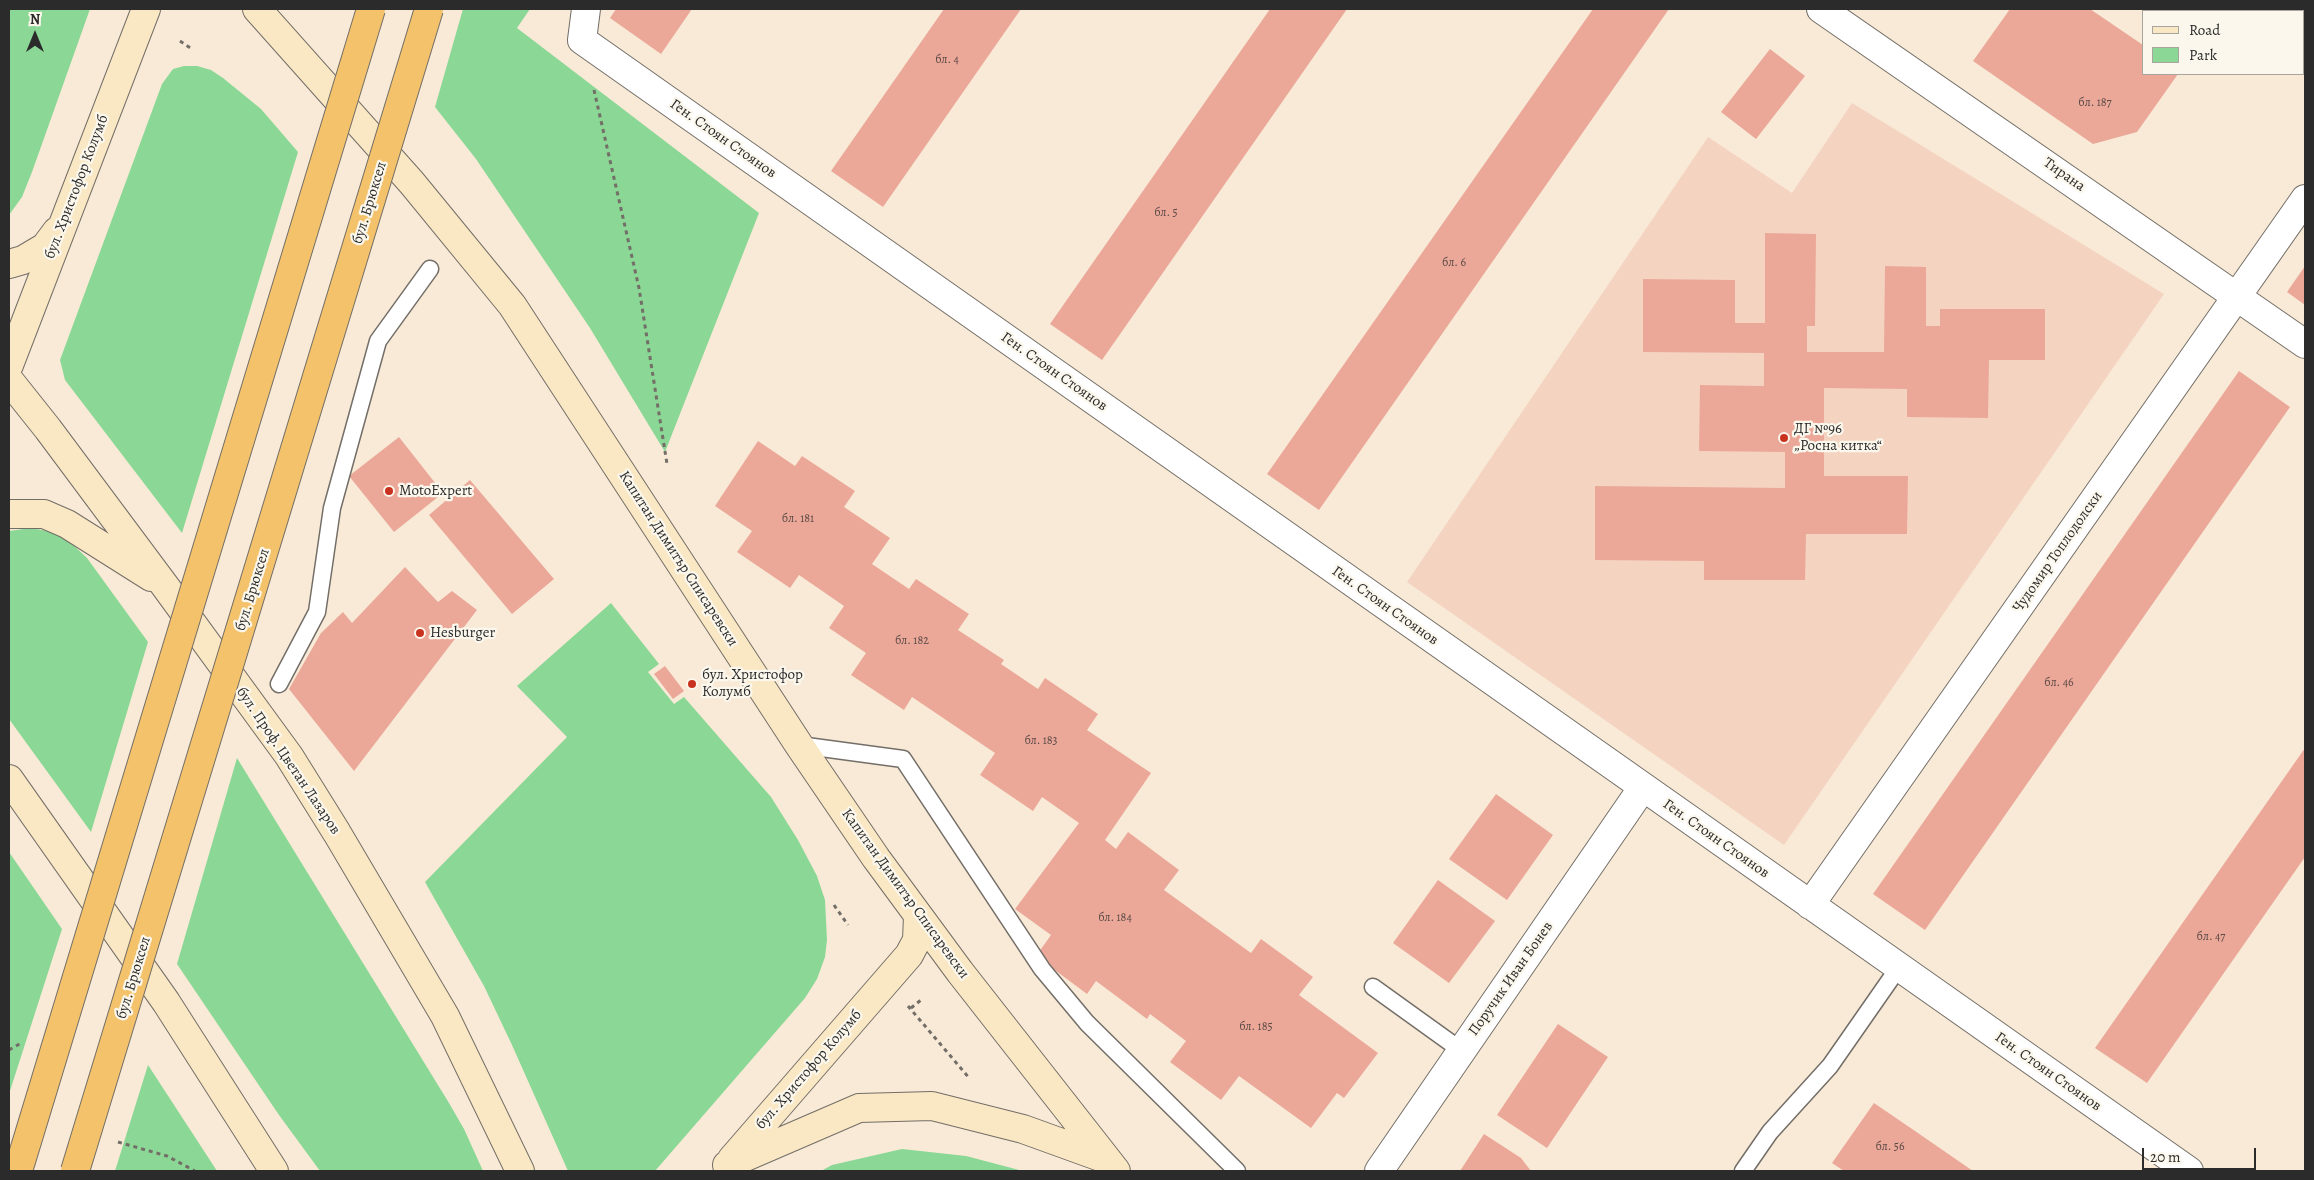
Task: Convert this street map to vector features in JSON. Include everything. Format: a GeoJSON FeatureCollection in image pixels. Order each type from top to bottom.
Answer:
{"type":"FeatureCollection","features":[{"type":"Feature","properties":{"kind":"main road"},"geometry":{"type":"LineString","coordinates":[[18,1171],[371,9]]}},
{"type":"Feature","properties":{"kind":"main road","name":"бул. Брюксел"},"geometry":{"type":"LineString","coordinates":[[75,1171],[429,9]]}},
{"type":"Feature","properties":{"kind":"street","name":"бул. Христофор Колумб"},"geometry":{"type":"LineString","coordinates":[[9,365],[146,9]]}},
{"type":"Feature","properties":{"kind":"street","name":"Капитан Димитър Списаревски"},"geometry":{"type":"LineString","coordinates":[[257,9],[412,183],[512,305],[800,746],[876,858],[918,916],[1111,1165]]}},
{"type":"Feature","properties":{"kind":"street"},"geometry":{"type":"LineString","coordinates":[[582,40],[586,9]]}},
{"type":"Feature","properties":{"kind":"street","name":"Тирана"},"geometry":{"type":"LineString","coordinates":[[1821,9],[2238,295],[2305,344]]}},
{"type":"Feature","properties":{"kind":"street","name":"Ген. Стоян Стоянов"},"geometry":{"type":"LineString","coordinates":[[582,40],[2189,1171]]}},
{"type":"Feature","properties":{"kind":"street","name":"Чудомир Топлодолски"},"geometry":{"type":"LineString","coordinates":[[1810,905],[2305,199]]}},
{"type":"Feature","properties":{"kind":"street"},"geometry":{"type":"LineString","coordinates":[[9,264],[22,260],[45,247],[65,220]]}},
{"type":"Feature","properties":{"kind":"street","name":"бул. Проф. Цветан Лазаров"},"geometry":{"type":"LineString","coordinates":[[9,380],[48,429],[165,586],[288,756],[337,833],[445,1016],[520,1171]]}},
{"type":"Feature","properties":{"kind":"street"},"geometry":{"type":"LineString","coordinates":[[9,514],[44,514],[67,524],[165,586]]}},
{"type":"Feature","properties":{"kind":"street"},"geometry":{"type":"LineString","coordinates":[[9,779],[166,1002],[274,1171]]}},
{"type":"Feature","properties":{"kind":"street","name":"Поручик Иван Бонев"},"geometry":{"type":"LineString","coordinates":[[1379,1171],[1643,787]]}},
{"type":"Feature","properties":{"kind":"street","name":"бул. Христофор Колумб"},"geometry":{"type":"LineString","coordinates":[[725,1168],[909,955],[917,940],[918,916]]}},
{"type":"Feature","properties":{"kind":"street"},"geometry":{"type":"LineString","coordinates":[[725,1168],[859,1108],[932,1106],[1023,1129],[1111,1165]]}},
{"type":"Feature","properties":{"kind":"lane"},"geometry":{"type":"LineString","coordinates":[[279,684],[318,612],[332,508],[378,342],[430,269]]}},
{"type":"Feature","properties":{"kind":"lane"},"geometry":{"type":"LineString","coordinates":[[800,746],[903,759],[1042,969],[1087,1023],[1236,1171]]}},
{"type":"Feature","properties":{"kind":"lane"},"geometry":{"type":"LineString","coordinates":[[1743,1171],[1770,1132],[1830,1066],[1899,967]]}},
{"type":"Feature","properties":{"kind":"lane"},"geometry":{"type":"LineString","coordinates":[[1373,987],[1462,1051]]}},
{"type":"Feature","properties":{"kind":"path"},"geometry":{"type":"LineString","coordinates":[[582,40],[639,288],[667,464]]}},
{"type":"Feature","properties":{"kind":"path"},"geometry":{"type":"LineString","coordinates":[[180,41],[192,49]]}},
{"type":"Feature","properties":{"kind":"path"},"geometry":{"type":"LineString","coordinates":[[834,906],[848,925]]}},
{"type":"Feature","properties":{"kind":"path"},"geometry":{"type":"LineString","coordinates":[[921,1000],[910,1008],[974,1084]]}},
{"type":"Feature","properties":{"kind":"shaded area","name":"ДГ №96 „Росна китка“"},"geometry":{"type":"Polygon","coordinates":[[[1852,103],[2164,294],[1784,845],[1407,582],[1708,137],[1792,193],[1852,103]]]}},
{"type":"Feature","properties":{"kind":"green space"},"geometry":{"type":"Polygon","coordinates":[[[9,9],[90,9],[32,172],[22,197],[9,215],[9,9]]]}},
{"type":"Feature","properties":{"kind":"green space"},"geometry":{"type":"Polygon","coordinates":[[[463,9],[530,9],[517,28],[759,213],[665,452],[590,328],[476,159],[435,107],[463,9]]]}},
{"type":"Feature","properties":{"kind":"green space"},"geometry":{"type":"Polygon","coordinates":[[[184,66],[197,66],[211,70],[223,78],[261,109],[298,152],[182,533],[65,380],[60,360],[162,84],[173,69],[184,66]]]}},
{"type":"Feature","properties":{"kind":"green space"},"geometry":{"type":"Polygon","coordinates":[[[31,528],[53,532],[71,543],[87,558],[148,642],[91,832],[9,719],[9,531],[31,528]]]}},
{"type":"Feature","properties":{"kind":"green space"},"geometry":{"type":"Polygon","coordinates":[[[611,603],[659,664],[648,672],[674,704],[684,697],[771,797],[798,840],[817,876],[825,900],[827,940],[825,957],[817,979],[805,998],[655,1171],[568,1171],[484,986],[425,882],[567,737],[517,686],[611,603]]]}},
{"type":"Feature","properties":{"kind":"green space"},"geometry":{"type":"Polygon","coordinates":[[[237,758],[449,1103],[464,1129],[483,1171],[320,1171],[279,1115],[177,964],[237,758]]]}},
{"type":"Feature","properties":{"kind":"green space"},"geometry":{"type":"Polygon","coordinates":[[[9,852],[62,929],[9,1094],[9,852]]]}},
{"type":"Feature","properties":{"kind":"green space"},"geometry":{"type":"Polygon","coordinates":[[[148,1065],[217,1171],[115,1171],[148,1065]]]}},
{"type":"Feature","properties":{"kind":"green space"},"geometry":{"type":"Polygon","coordinates":[[[902,1149],[966,1156],[1023,1171],[821,1171],[832,1165],[902,1149]]]}},
{"type":"Feature","properties":{"kind":"building"},"geometry":{"type":"Polygon","coordinates":[[[616,9],[692,9],[661,54],[610,18],[616,9]]]}},
{"type":"Feature","properties":{"kind":"building"},"geometry":{"type":"Polygon","coordinates":[[[944,9],[1021,9],[883,207],[831,171],[944,9]]]}},
{"type":"Feature","properties":{"kind":"building"},"geometry":{"type":"Polygon","coordinates":[[[1270,9],[1347,9],[1102,360],[1050,324],[1270,9]]]}},
{"type":"Feature","properties":{"kind":"building"},"geometry":{"type":"Polygon","coordinates":[[[1593,9],[1669,9],[1319,510],[1267,474],[1593,9]]]}},
{"type":"Feature","properties":{"kind":"building"},"geometry":{"type":"Polygon","coordinates":[[[2010,9],[2090,9],[2142,44],[2142,75],[2177,75],[2137,132],[2093,144],[1973,61],[2010,9]]]}},
{"type":"Feature","properties":{"kind":"building"},"geometry":{"type":"Polygon","coordinates":[[[2269,9],[2305,9],[2305,33],[2304,10],[2269,9]]]}},
{"type":"Feature","properties":{"kind":"building"},"geometry":{"type":"Polygon","coordinates":[[[1770,49],[1805,76],[1756,139],[1721,112],[1770,49]]]}},
{"type":"Feature","properties":{"kind":"building"},"geometry":{"type":"Polygon","coordinates":[[[1765,233],[1816,234],[1815,326],[1807,326],[1807,352],[1884,352],[1885,266],[1926,267],[1926,326],[1940,326],[1940,309],[2045,309],[2045,360],[1989,360],[1988,418],[1907,417],[1907,389],[1824,388],[1824,476],[1908,476],[1907,534],[1806,534],[1805,580],[1704,580],[1704,561],[1595,560],[1595,486],[1785,488],[1785,452],[1699,451],[1700,385],[1764,386],[1764,353],[1643,352],[1643,279],[1735,280],[1735,323],[1765,323],[1765,233]]]}},
{"type":"Feature","properties":{"kind":"building"},"geometry":{"type":"Polygon","coordinates":[[[2305,266],[2305,305],[2287,292],[2305,266]]]}},
{"type":"Feature","properties":{"kind":"building"},"geometry":{"type":"Polygon","coordinates":[[[2239,371],[2290,407],[1925,930],[1873,894],[2239,371]]]}},
{"type":"Feature","properties":{"kind":"building"},"geometry":{"type":"Polygon","coordinates":[[[399,437],[443,493],[394,532],[349,476],[399,437]]]}},
{"type":"Feature","properties":{"kind":"building"},"geometry":{"type":"Polygon","coordinates":[[[758,441],[795,466],[802,456],[855,491],[844,507],[890,538],[872,564],[909,589],[916,579],[969,614],[958,630],[1004,660],[1001,664],[1038,689],[1045,678],[1098,714],[1087,730],[1151,773],[1105,840],[1116,849],[1128,832],[1179,870],[1164,890],[1251,953],[1261,939],[1313,977],[1299,995],[1378,1053],[1344,1098],[1337,1093],[1311,1128],[1239,1076],[1221,1100],[1170,1062],[1186,1041],[1150,1014],[1147,1019],[1096,981],[1087,994],[1036,956],[1051,935],[1015,909],[1079,823],[1042,797],[1033,811],[980,775],[995,753],[912,697],[904,710],[851,675],[866,653],[829,628],[844,606],[799,575],[790,588],[737,552],[752,531],[715,506],[758,441]]]}},
{"type":"Feature","properties":{"kind":"building"},"geometry":{"type":"Polygon","coordinates":[[[470,480],[554,579],[512,614],[429,515],[470,480]]]}},
{"type":"Feature","properties":{"kind":"building"},"geometry":{"type":"Polygon","coordinates":[[[405,567],[438,602],[452,591],[477,610],[354,771],[289,689],[321,633],[343,612],[352,623],[405,567]]]}},
{"type":"Feature","properties":{"kind":"building"},"geometry":{"type":"Polygon","coordinates":[[[665,666],[684,691],[673,699],[654,674],[665,666]]]}},
{"type":"Feature","properties":{"kind":"building"},"geometry":{"type":"Polygon","coordinates":[[[2305,748],[2305,857],[2147,1083],[2095,1048],[2305,748]]]}},
{"type":"Feature","properties":{"kind":"building"},"geometry":{"type":"Polygon","coordinates":[[[1496,794],[1553,835],[1507,900],[1449,859],[1496,794]]]}},
{"type":"Feature","properties":{"kind":"building"},"geometry":{"type":"Polygon","coordinates":[[[1438,880],[1495,921],[1449,983],[1393,943],[1438,880]]]}},
{"type":"Feature","properties":{"kind":"building"},"geometry":{"type":"Polygon","coordinates":[[[1558,1024],[1608,1057],[1547,1148],[1497,1115],[1558,1024]]]}},
{"type":"Feature","properties":{"kind":"building"},"geometry":{"type":"Polygon","coordinates":[[[1874,1103],[1973,1171],[1844,1171],[1832,1163],[1874,1103]]]}},
{"type":"Feature","properties":{"kind":"building"},"geometry":{"type":"Polygon","coordinates":[[[1484,1134],[1521,1158],[1531,1171],[1460,1171],[1484,1134]]]}},
{"type":"Feature","properties":{"kind":"place","name":"ДГ №96 „Росна китка“"},"geometry":{"type":"Point","coordinates":[1784,438]}},
{"type":"Feature","properties":{"kind":"place","name":"MotoExpert"},"geometry":{"type":"Point","coordinates":[389,491]}},
{"type":"Feature","properties":{"kind":"place","name":"Hesburger"},"geometry":{"type":"Point","coordinates":[420,633]}},
{"type":"Feature","properties":{"kind":"place","name":"бул. Христофор Колумб"},"geometry":{"type":"Point","coordinates":[692,684]}}]}
